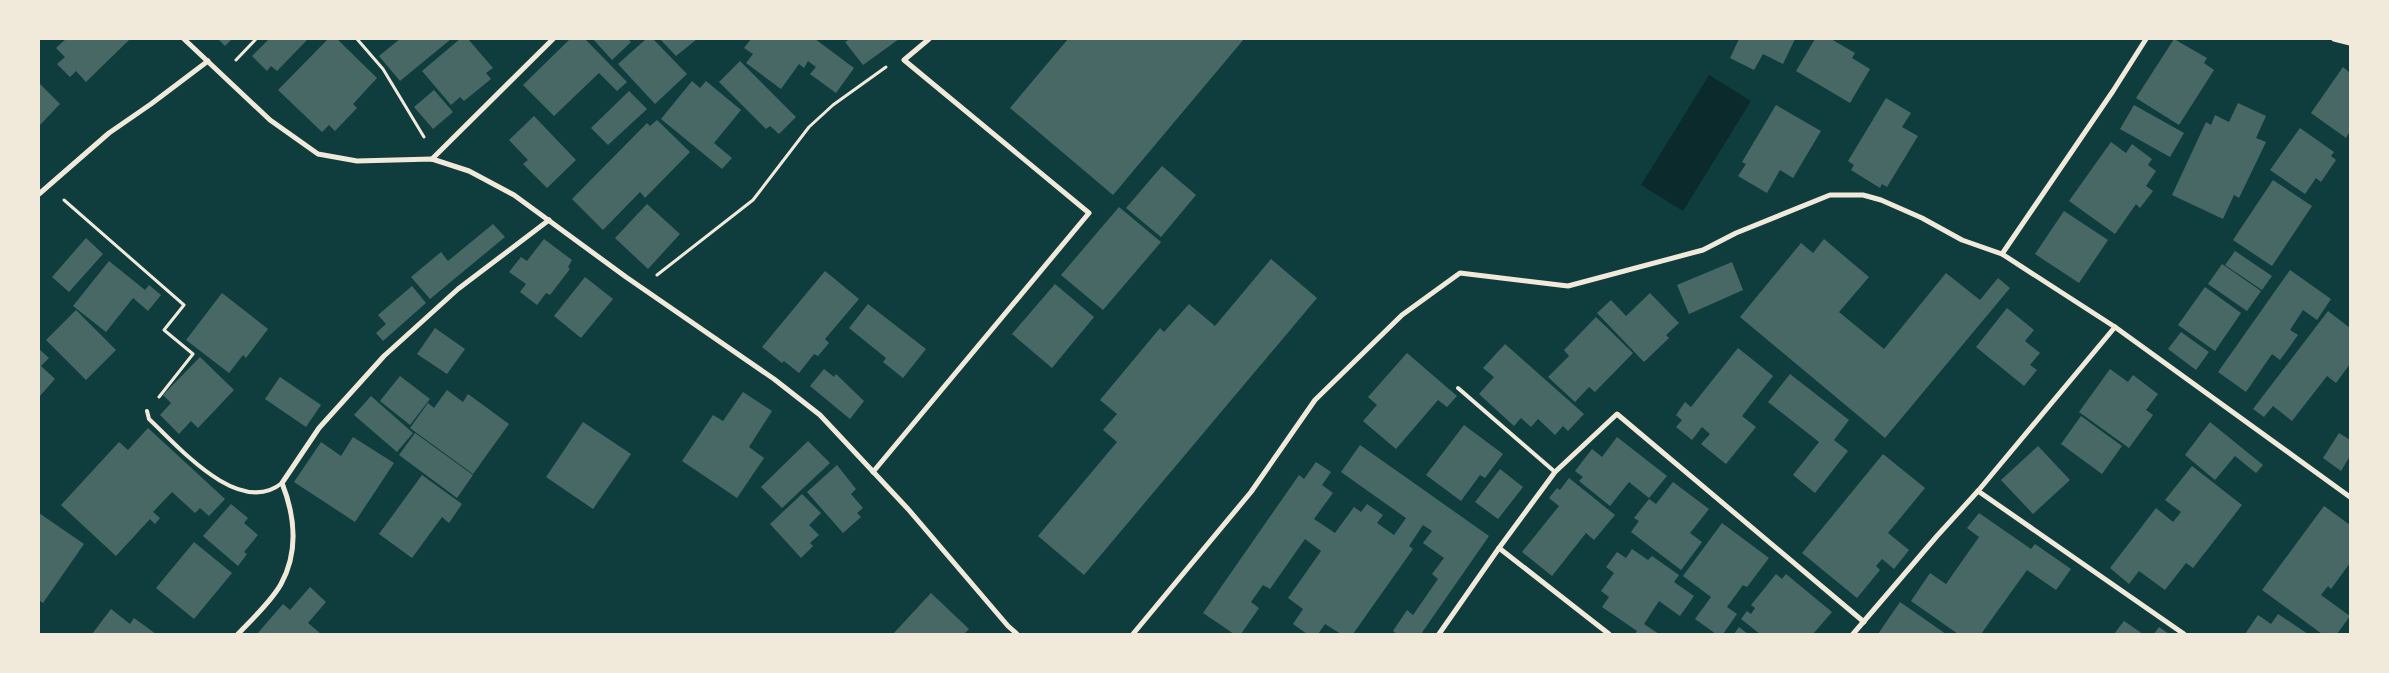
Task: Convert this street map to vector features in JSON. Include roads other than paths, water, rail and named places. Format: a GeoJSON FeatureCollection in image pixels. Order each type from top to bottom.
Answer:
{"type":"FeatureCollection","features":[{"type":"Feature","properties":{"kind":"street"},"geometry":{"type":"LineString","coordinates":[[184,39],[270,120],[318,154],[357,161],[432,159],[469,171],[514,195],[641,287],[774,379],[820,415],[1017,634]]}},
{"type":"Feature","properties":{"kind":"street"},"geometry":{"type":"LineString","coordinates":[[432,159],[553,39]]}},
{"type":"Feature","properties":{"kind":"street"},"geometry":{"type":"LineString","coordinates":[[873,472],[1089,213],[904,60],[929,39]]}},
{"type":"Feature","properties":{"kind":"street"},"geometry":{"type":"LineString","coordinates":[[2002,254],[2113,91],[2146,39]]}},
{"type":"Feature","properties":{"kind":"street"},"geometry":{"type":"LineString","coordinates":[[2334,39],[2350,43]]}},
{"type":"Feature","properties":{"kind":"street"},"geometry":{"type":"LineString","coordinates":[[39,194],[109,132],[152,104],[208,61]]}},
{"type":"Feature","properties":{"kind":"street"},"geometry":{"type":"LineString","coordinates":[[1133,634],[1251,492],[1315,400],[1402,315],[1460,273],[1568,286],[1703,250],[1736,232],[1830,195],[1845,194],[1880,200],[1922,218],[1962,240],[2002,254],[2115,327],[2350,497]]}},
{"type":"Feature","properties":{"kind":"street"},"geometry":{"type":"LineString","coordinates":[[238,634],[280,586],[290,561],[294,535],[292,517],[282,483],[319,428],[384,356],[458,289],[549,220]]}},
{"type":"Feature","properties":{"kind":"street"},"geometry":{"type":"LineString","coordinates":[[1853,634],[1978,491],[2115,327]]}},
{"type":"Feature","properties":{"kind":"street"},"geometry":{"type":"LineString","coordinates":[[1439,634],[1555,472],[1617,414],[1864,622]]}},
{"type":"Feature","properties":{"kind":"street"},"geometry":{"type":"LineString","coordinates":[[1978,491],[2184,634]]}},
{"type":"Feature","properties":{"kind":"street"},"geometry":{"type":"LineString","coordinates":[[1499,548],[1609,634]]}},
{"type":"Feature","properties":{"kind":"lane"},"geometry":{"type":"LineString","coordinates":[[1458,388],[1555,472]]}},
{"type":"Feature","properties":{"kind":"lane"},"geometry":{"type":"LineString","coordinates":[[147,411],[149,419],[204,470],[237,490],[249,494],[275,489],[282,483]]}},
{"type":"Feature","properties":{"kind":"water"},"geometry":{"type":"Polygon","coordinates":[[[1709,75],[1751,101],[1683,211],[1641,185],[1709,75]]]}}]}
